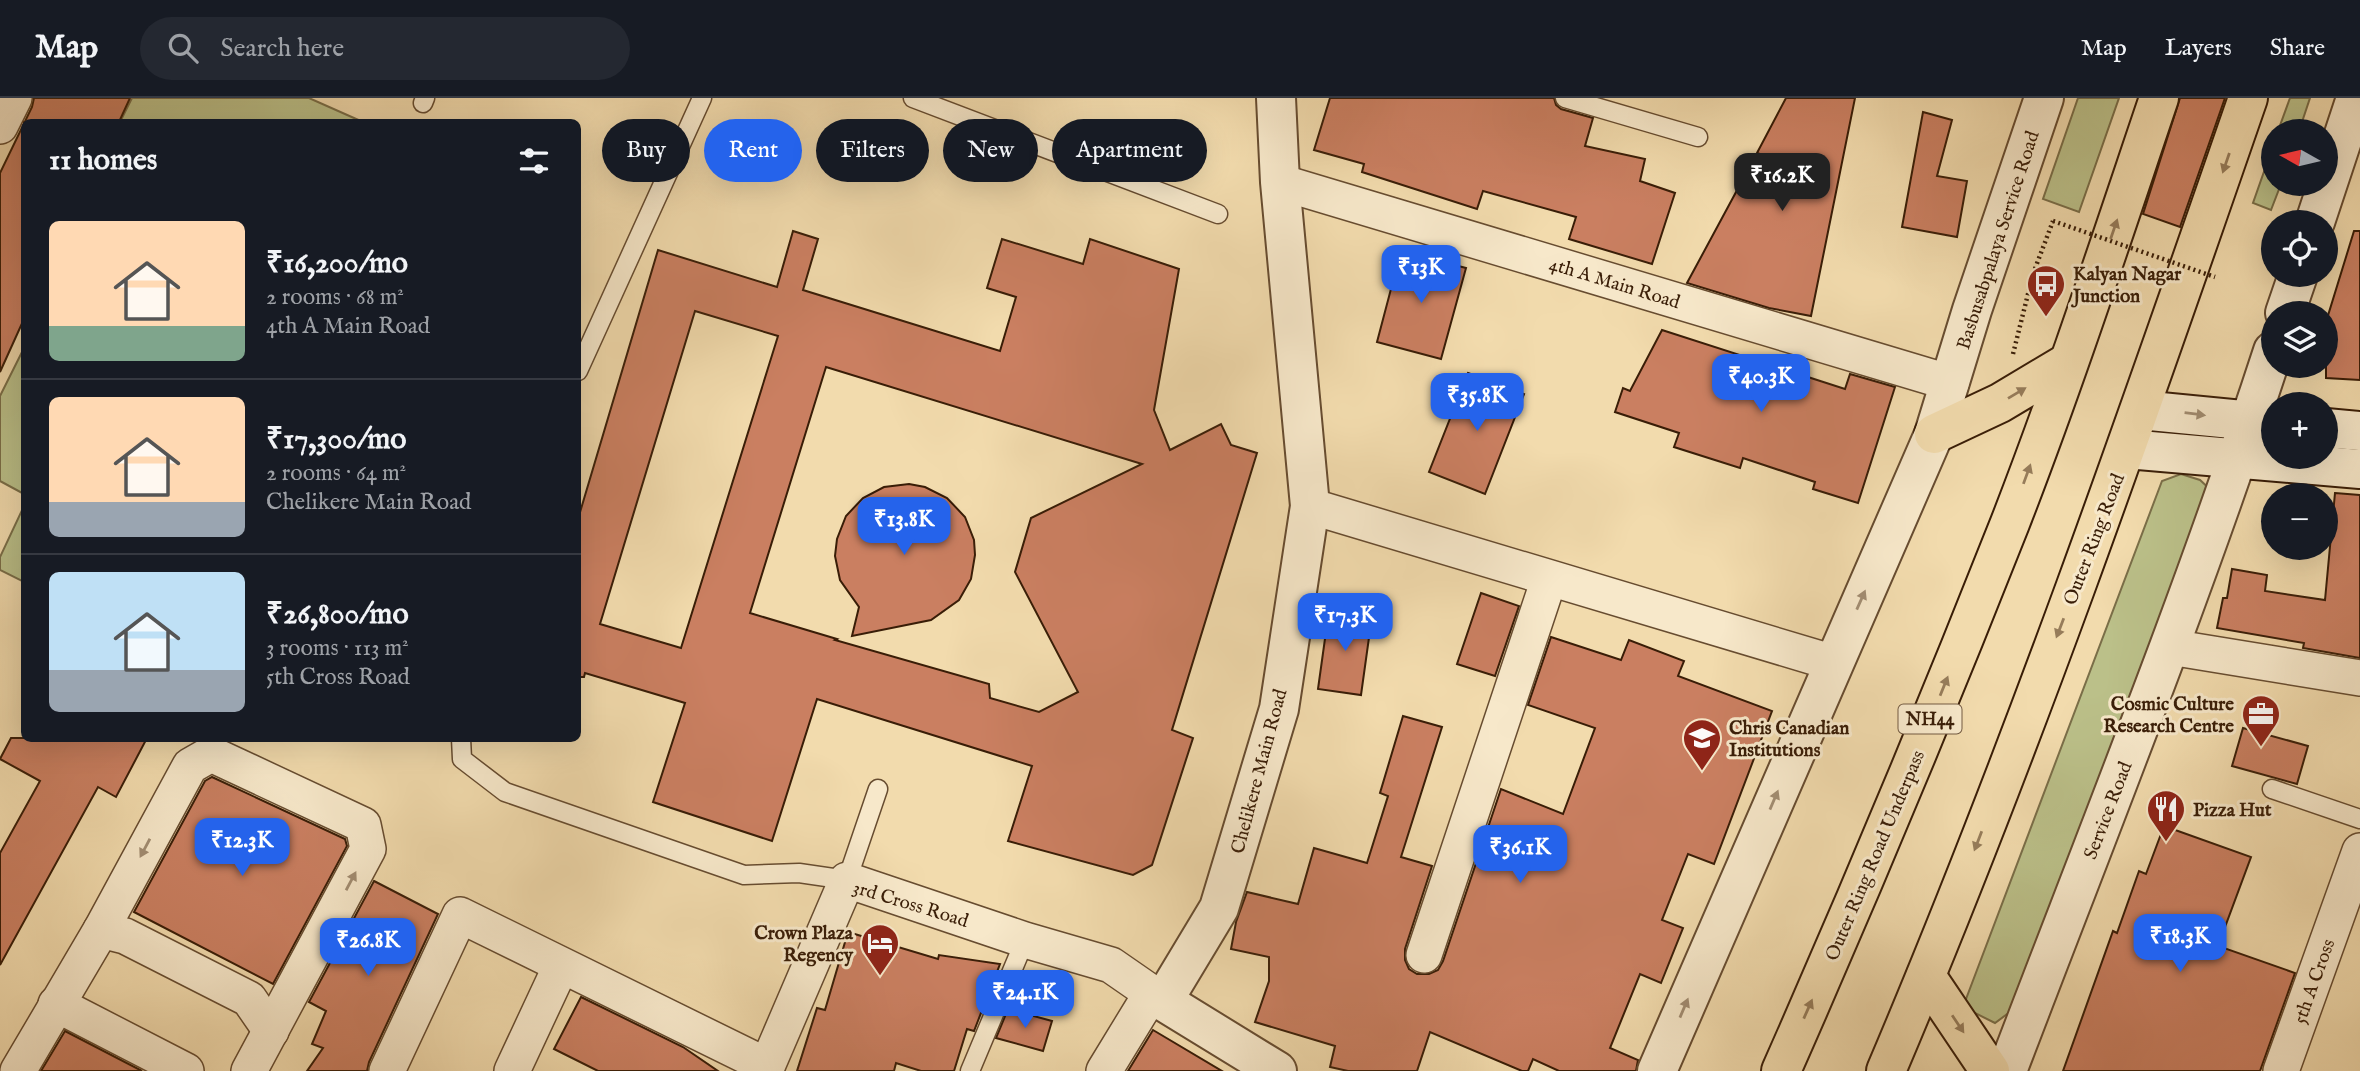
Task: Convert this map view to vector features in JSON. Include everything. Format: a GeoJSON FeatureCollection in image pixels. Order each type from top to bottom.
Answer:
{"type":"FeatureCollection","features":[{"type":"Feature","properties":{"kind":"highway","name":"NH44"},"geometry":{"type":"LineString","coordinates":[[2067,363],[2159,98]]}},
{"type":"Feature","properties":{"kind":"highway","name":"Outer Ring Road"},"geometry":{"type":"LineString","coordinates":[[1926,976],[2127,449],[2248,98]]}},
{"type":"Feature","properties":{"kind":"highway"},"geometry":{"type":"LineString","coordinates":[[1934,434],[2000,403],[2067,363]]}},
{"type":"Feature","properties":{"kind":"highway","name":"Outer Ring Road Underpass"},"geometry":{"type":"LineString","coordinates":[[1781,1071],[1866,878],[2010,521],[2067,363]]}},
{"type":"Feature","properties":{"kind":"highway"},"geometry":{"type":"LineString","coordinates":[[1886,1071],[1926,976]]}},
{"type":"Feature","properties":{"kind":"highway"},"geometry":{"type":"LineString","coordinates":[[1926,976],[1990,1071]]}},
{"type":"Feature","properties":{"kind":"street"},"geometry":{"type":"LineString","coordinates":[[0,126],[14,98]]}},
{"type":"Feature","properties":{"kind":"street","name":"Chelikere Main Road"},"geometry":{"type":"LineString","coordinates":[[1157,998],[1219,908],[1279,709],[1310,506],[1280,182],[1276,98]]}},
{"type":"Feature","properties":{"kind":"street","name":"Basbusabpalaya Service Road"},"geometry":{"type":"LineString","coordinates":[[1657,1071],[1934,434],[1972,310],[2044,98]]}},
{"type":"Feature","properties":{"kind":"street"},"geometry":{"type":"LineString","coordinates":[[2319,210],[2356,98]]}},
{"type":"Feature","properties":{"kind":"street","name":"4th A Main Road"},"geometry":{"type":"LineString","coordinates":[[1280,182],[1951,383]]}},
{"type":"Feature","properties":{"kind":"street"},"geometry":{"type":"LineString","coordinates":[[2140,410],[2261,422]]}},
{"type":"Feature","properties":{"kind":"street","name":"Service Road"},"geometry":{"type":"LineString","coordinates":[[2007,1071],[2170,647],[2237,460],[2261,424]]}},
{"type":"Feature","properties":{"kind":"street"},"geometry":{"type":"LineString","coordinates":[[2338,429],[2360,431]]}},
{"type":"Feature","properties":{"kind":"street"},"geometry":{"type":"LineString","coordinates":[[2127,449],[2360,469]]}},
{"type":"Feature","properties":{"kind":"street"},"geometry":{"type":"LineString","coordinates":[[1310,506],[1834,663]]}},
{"type":"Feature","properties":{"kind":"street"},"geometry":{"type":"LineString","coordinates":[[1424,955],[1549,579]]}},
{"type":"Feature","properties":{"kind":"street"},"geometry":{"type":"LineString","coordinates":[[2170,647],[2360,678]]}},
{"type":"Feature","properties":{"kind":"street"},"geometry":{"type":"LineString","coordinates":[[18,1071],[101,930],[190,766],[211,754],[363,825],[368,849],[249,1071]]}},
{"type":"Feature","properties":{"kind":"street","name":"5th A Cross"},"geometry":{"type":"LineString","coordinates":[[2281,1071],[2360,851]]}},
{"type":"Feature","properties":{"kind":"street","name":"3rd Cross Road"},"geometry":{"type":"LineString","coordinates":[[766,1068],[847,880],[1025,940],[1111,965],[1157,998]]}},
{"type":"Feature","properties":{"kind":"street"},"geometry":{"type":"LineString","coordinates":[[387,1071],[460,915],[766,1068]]}},
{"type":"Feature","properties":{"kind":"street"},"geometry":{"type":"LineString","coordinates":[[101,930],[125,936],[249,999],[271,1031]]}},
{"type":"Feature","properties":{"kind":"street"},"geometry":{"type":"LineString","coordinates":[[512,1071],[561,966]]}},
{"type":"Feature","properties":{"kind":"street"},"geometry":{"type":"LineString","coordinates":[[1104,1071],[1157,998],[1277,1071]]}},
{"type":"Feature","properties":{"kind":"street"},"geometry":{"type":"LineString","coordinates":[[56,1004],[186,1071]]}},
{"type":"Feature","properties":{"kind":"lane"},"geometry":{"type":"LineString","coordinates":[[581,364],[702,98]]}},
{"type":"Feature","properties":{"kind":"lane"},"geometry":{"type":"LineString","coordinates":[[913,98],[1218,214]]}},
{"type":"Feature","properties":{"kind":"lane"},"geometry":{"type":"LineString","coordinates":[[1565,98],[1698,137]]}},
{"type":"Feature","properties":{"kind":"lane"},"geometry":{"type":"LineString","coordinates":[[461,742],[462,759],[505,792],[744,875],[799,873],[847,880],[878,789]]}},
{"type":"Feature","properties":{"kind":"lane"},"geometry":{"type":"LineString","coordinates":[[2272,789],[2360,819]]}},
{"type":"Feature","properties":{"kind":"lane"},"geometry":{"type":"LineString","coordinates":[[970,1071],[1025,940]]}},
{"type":"Feature","properties":{"kind":"path"},"geometry":{"type":"LineString","coordinates":[[2000,403],[2034,274],[2053,221],[2215,277]]}},
{"type":"Feature","properties":{"kind":"green space"},"geometry":{"type":"Polygon","coordinates":[[[132,98],[309,98],[356,119],[122,119],[132,98]]]}},
{"type":"Feature","properties":{"kind":"green space"},"geometry":{"type":"Polygon","coordinates":[[[2078,98],[2119,98],[2079,212],[2043,199],[2078,98]]]}},
{"type":"Feature","properties":{"kind":"green space"},"geometry":{"type":"Polygon","coordinates":[[[2290,98],[2310,98],[2303,119],[2282,119],[2290,98]]]}},
{"type":"Feature","properties":{"kind":"green space"},"geometry":{"type":"Polygon","coordinates":[[[2261,180],[2261,196],[2276,196],[2271,210],[2253,203],[2261,180]]]}},
{"type":"Feature","properties":{"kind":"green space"},"geometry":{"type":"Polygon","coordinates":[[[21,354],[21,492],[0,481],[0,396],[21,354]]]}},
{"type":"Feature","properties":{"kind":"green space"},"geometry":{"type":"Polygon","coordinates":[[[2181,474],[2200,480],[2213,492],[2014,1009],[1995,1023],[1963,1007],[2162,481],[2181,474]]]}},
{"type":"Feature","properties":{"kind":"green space"},"geometry":{"type":"Polygon","coordinates":[[[21,512],[21,580],[0,570],[0,557],[21,512]]]}},
{"type":"Feature","properties":{"kind":"building"},"geometry":{"type":"Polygon","coordinates":[[[34,98],[130,98],[120,119],[26,119],[34,98]]]}},
{"type":"Feature","properties":{"kind":"building"},"geometry":{"type":"Polygon","coordinates":[[[1330,98],[1554,98],[1561,109],[1593,118],[1585,146],[1645,159],[1640,181],[1675,193],[1652,264],[1569,239],[1576,217],[1483,191],[1477,209],[1362,172],[1364,164],[1314,150],[1330,98]]]}},
{"type":"Feature","properties":{"kind":"building"},"geometry":{"type":"Polygon","coordinates":[[[1786,98],[1855,98],[1811,316],[1769,308],[1687,283],[1742,181],[1780,190],[1787,164],[1757,153],[1786,98]]]}},
{"type":"Feature","properties":{"kind":"building"},"geometry":{"type":"Polygon","coordinates":[[[2180,98],[2225,98],[2180,227],[2143,214],[2180,98]]]}},
{"type":"Feature","properties":{"kind":"building"},"geometry":{"type":"Polygon","coordinates":[[[1923,112],[1952,120],[1937,176],[1967,181],[1957,237],[1902,227],[1923,112]]]}},
{"type":"Feature","properties":{"kind":"building"},"geometry":{"type":"Polygon","coordinates":[[[21,130],[21,326],[0,372],[0,173],[21,130]]]}},
{"type":"Feature","properties":{"kind":"building"},"geometry":{"type":"Polygon","coordinates":[[[793,231],[818,239],[803,290],[1000,351],[1016,297],[987,288],[1002,239],[1083,264],[1090,239],[1179,269],[1154,410],[1170,450],[1221,424],[1231,445],[1257,453],[1172,730],[1193,738],[1152,865],[1133,875],[1008,841],[1032,766],[817,699],[772,841],[653,802],[685,703],[585,673],[584,677],[581,677],[581,509],[658,250],[777,287],[793,231]],[[695,311],[600,624],[681,648],[778,336],[695,311]],[[826,367],[750,613],[989,684],[990,698],[1039,712],[1078,692],[1015,572],[1031,518],[1142,464],[826,367]]]}},
{"type":"Feature","properties":{"kind":"building"},"geometry":{"type":"Polygon","coordinates":[[[2354,231],[2360,231],[2360,380],[2326,378],[2338,378],[2338,301],[2332,301],[2354,231]]]}},
{"type":"Feature","properties":{"kind":"building"},"geometry":{"type":"Polygon","coordinates":[[[1401,251],[1466,268],[1441,359],[1377,342],[1401,251]]]}},
{"type":"Feature","properties":{"kind":"building"},"geometry":{"type":"Polygon","coordinates":[[[1662,330],[1845,389],[1850,374],[1895,387],[1858,503],[1813,489],[1815,482],[1743,458],[1740,468],[1674,447],[1679,433],[1615,412],[1623,388],[1630,391],[1662,330]]]}},
{"type":"Feature","properties":{"kind":"building"},"geometry":{"type":"Polygon","coordinates":[[[1468,373],[1524,394],[1485,494],[1429,472],[1468,373]]]}},
{"type":"Feature","properties":{"kind":"building"},"geometry":{"type":"Polygon","coordinates":[[[909,484],[925,487],[947,498],[965,517],[974,540],[975,555],[971,579],[959,600],[931,620],[852,636],[859,607],[840,580],[835,556],[837,539],[846,516],[863,498],[884,487],[909,484]]]}},
{"type":"Feature","properties":{"kind":"building"},"geometry":{"type":"Polygon","coordinates":[[[2338,493],[2360,495],[2360,658],[2303,648],[2304,643],[2217,628],[2223,598],[2227,598],[2232,569],[2267,575],[2265,591],[2325,600],[2329,560],[2338,560],[2338,493]]]}},
{"type":"Feature","properties":{"kind":"building"},"geometry":{"type":"Polygon","coordinates":[[[1481,593],[1519,606],[1495,676],[1457,664],[1481,593]]]}},
{"type":"Feature","properties":{"kind":"building"},"geometry":{"type":"Polygon","coordinates":[[[1329,610],[1372,616],[1361,695],[1318,689],[1329,610]]]}},
{"type":"Feature","properties":{"kind":"building"},"geometry":{"type":"Polygon","coordinates":[[[1551,637],[1621,660],[1629,640],[1684,661],[1678,676],[1772,711],[1714,864],[1688,854],[1662,920],[1683,928],[1661,983],[1640,974],[1610,1048],[1638,1060],[1636,1071],[1559,1071],[1533,1059],[1528,1071],[1522,1071],[1430,1032],[1417,1071],[1348,1071],[1330,1067],[1335,1046],[1255,1022],[1269,981],[1269,957],[1231,949],[1236,922],[1247,892],[1298,904],[1314,848],[1367,863],[1388,796],[1380,793],[1403,716],[1442,727],[1401,857],[1432,866],[1405,949],[1405,960],[1409,969],[1417,974],[1429,974],[1438,970],[1443,961],[1501,789],[1563,814],[1595,728],[1528,705],[1551,637]]]}},
{"type":"Feature","properties":{"kind":"building"},"geometry":{"type":"Polygon","coordinates":[[[2243,728],[2308,746],[2297,784],[2232,766],[2243,728]]]}},
{"type":"Feature","properties":{"kind":"building"},"geometry":{"type":"Polygon","coordinates":[[[11,738],[21,738],[21,742],[145,742],[116,797],[98,787],[0,965],[0,853],[40,781],[0,759],[11,738]]]}},
{"type":"Feature","properties":{"kind":"building"},"geometry":{"type":"Polygon","coordinates":[[[212,777],[345,839],[347,846],[273,984],[134,912],[205,781],[212,777]]]}},
{"type":"Feature","properties":{"kind":"building"},"geometry":{"type":"Polygon","coordinates":[[[2164,826],[2251,857],[2218,946],[2295,973],[2260,1071],[2063,1071],[2113,931],[2117,933],[2139,871],[2146,874],[2164,826]]]}},
{"type":"Feature","properties":{"kind":"building"},"geometry":{"type":"Polygon","coordinates":[[[374,881],[438,914],[367,1071],[307,1071],[323,1048],[312,1044],[326,1011],[309,1002],[374,881]]]}},
{"type":"Feature","properties":{"kind":"building"},"geometry":{"type":"Polygon","coordinates":[[[848,932],[938,959],[939,955],[1000,964],[974,1031],[967,1029],[954,1071],[921,1071],[896,1063],[894,1071],[797,1071],[817,1008],[825,1010],[848,932]]]}},
{"type":"Feature","properties":{"kind":"building"},"geometry":{"type":"Polygon","coordinates":[[[581,997],[683,1047],[718,1071],[598,1071],[554,1049],[581,997]]]}},
{"type":"Feature","properties":{"kind":"building"},"geometry":{"type":"Polygon","coordinates":[[[1008,1009],[1052,1021],[1043,1051],[996,1038],[1008,1009]]]}},
{"type":"Feature","properties":{"kind":"building"},"geometry":{"type":"Polygon","coordinates":[[[1153,1030],[1222,1071],[1128,1071],[1153,1030]]]}},
{"type":"Feature","properties":{"kind":"building"},"geometry":{"type":"Polygon","coordinates":[[[65,1031],[142,1071],[41,1071],[65,1031]]]}},
{"type":"Feature","properties":{"kind":"place","name":"Kalyan Nagar Junction"},"geometry":{"type":"Point","coordinates":[2046,318]}},
{"type":"Feature","properties":{"kind":"place","name":"Cosmic Culture Research Centre"},"geometry":{"type":"Point","coordinates":[2261,748]}},
{"type":"Feature","properties":{"kind":"place","name":"Chris Canadian Institutions"},"geometry":{"type":"Point","coordinates":[1702,772]}},
{"type":"Feature","properties":{"kind":"place","name":"Pizza Hut"},"geometry":{"type":"Point","coordinates":[2166,843]}},
{"type":"Feature","properties":{"kind":"place","name":"Crown Plaza Regency"},"geometry":{"type":"Point","coordinates":[880,977]}}]}
